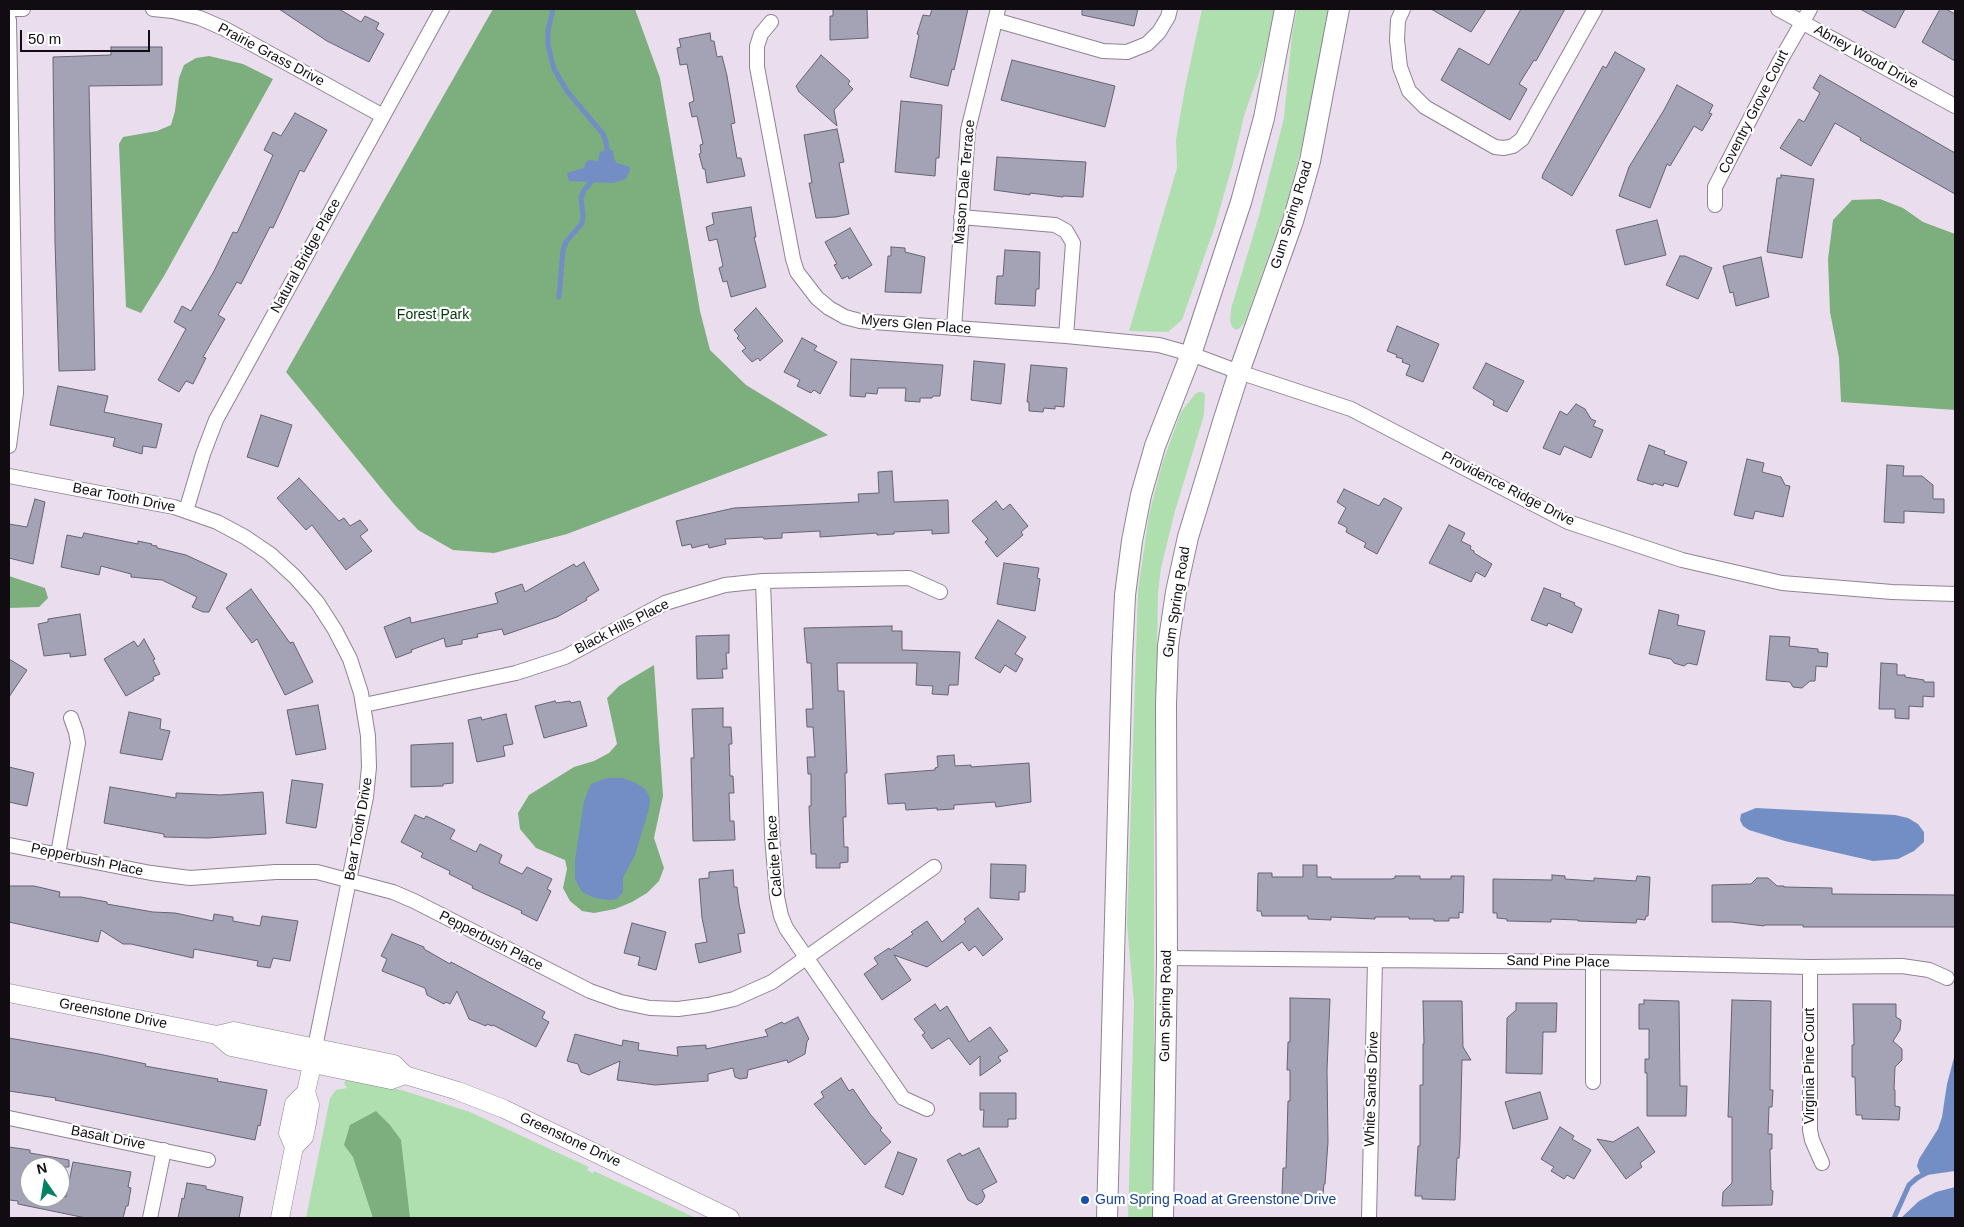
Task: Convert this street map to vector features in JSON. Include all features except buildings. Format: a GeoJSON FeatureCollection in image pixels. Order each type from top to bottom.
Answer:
{"type":"FeatureCollection","features":[{"type":"Feature","properties":{"kind":"main road"},"geometry":{"type":"LineString","coordinates":[[1107,1218],[1125,595],[1132,541],[1141,495],[1156,446],[1191,354],[1241,202],[1261,128],[1285,9]]}},
{"type":"Feature","properties":{"kind":"main road","name":"Gum Spring Road"},"geometry":{"type":"LineString","coordinates":[[1163,1218],[1167,958],[1166,704],[1168,646],[1176,592],[1188,537],[1239,372],[1296,212],[1310,161],[1339,9]]}},
{"type":"Feature","properties":{"kind":"street"},"geometry":{"type":"LineString","coordinates":[[9,9],[23,9]]}},
{"type":"Feature","properties":{"kind":"street","name":"Prairie Grass Drive"},"geometry":{"type":"LineString","coordinates":[[153,9],[173,11],[200,18],[225,29],[383,116]]}},
{"type":"Feature","properties":{"kind":"street","name":"Natural Bridge Place"},"geometry":{"type":"LineString","coordinates":[[186,511],[203,454],[216,420],[442,9]]}},
{"type":"Feature","properties":{"kind":"street"},"geometry":{"type":"LineString","coordinates":[[996,14],[1103,51],[1127,52],[1147,44],[1159,32],[1168,17],[1170,9]]}},
{"type":"Feature","properties":{"kind":"street"},"geometry":{"type":"LineString","coordinates":[[1403,9],[1398,20],[1398,40],[1400,67],[1409,92],[1425,107],[1487,143],[1500,148],[1510,148],[1522,139],[1595,9]]}},
{"type":"Feature","properties":{"kind":"street","name":"Abney Wood Drive"},"geometry":{"type":"LineString","coordinates":[[1778,9],[1955,106]]}},
{"type":"Feature","properties":{"kind":"street","name":"Coventry Grove Court"},"geometry":{"type":"LineString","coordinates":[[1715,205],[1715,187],[1780,61],[1810,9]]}},
{"type":"Feature","properties":{"kind":"street","name":"Mason Dale Terrace"},"geometry":{"type":"LineString","coordinates":[[954,328],[968,130],[996,14]]}},
{"type":"Feature","properties":{"kind":"street"},"geometry":{"type":"LineString","coordinates":[[9,20],[16,393],[9,446]]}},
{"type":"Feature","properties":{"kind":"street","name":"Myers Glen Place"},"geometry":{"type":"LineString","coordinates":[[771,22],[761,34],[757,46],[757,67],[788,239],[797,272],[817,298],[829,308],[845,317],[860,321],[1066,336],[1159,345],[1191,354]]}},
{"type":"Feature","properties":{"kind":"street"},"geometry":{"type":"LineString","coordinates":[[961,217],[1055,225],[1066,231],[1073,243],[1066,336]]}},
{"type":"Feature","properties":{"kind":"street","name":"Providence Ridge Drive"},"geometry":{"type":"LineString","coordinates":[[1191,354],[1351,410],[1568,522],[1682,560],[1782,583],[1892,592],[1955,594]]}},
{"type":"Feature","properties":{"kind":"street","name":"Bear Tooth Drive"},"geometry":{"type":"LineString","coordinates":[[9,476],[186,511],[217,522],[245,537],[270,554],[295,577],[317,602],[335,630],[350,659],[364,705],[370,767],[366,797],[314,1055]]}},
{"type":"Feature","properties":{"kind":"street","name":"Black Hills Place"},"geometry":{"type":"LineString","coordinates":[[364,705],[516,673],[565,657],[665,603],[712,588],[763,581],[908,578],[940,592]]}},
{"type":"Feature","properties":{"kind":"street","name":"Calcite Place"},"geometry":{"type":"LineString","coordinates":[[763,581],[776,897],[786,928],[903,1098],[927,1109]]}},
{"type":"Feature","properties":{"kind":"street"},"geometry":{"type":"LineString","coordinates":[[58,854],[78,743],[71,718]]}},
{"type":"Feature","properties":{"kind":"street","name":"Pepperbush Place"},"geometry":{"type":"LineString","coordinates":[[9,845],[182,878],[295,871],[317,872],[393,892],[414,901],[590,991],[621,1002],[650,1008],[678,1009],[708,1006],[734,999],[772,982],[934,867]]}},
{"type":"Feature","properties":{"kind":"street","name":"Sand Pine Place"},"geometry":{"type":"LineString","coordinates":[[1167,958],[1916,967],[1929,970],[1947,978]]}},
{"type":"Feature","properties":{"kind":"street","name":"White Sands Drive"},"geometry":{"type":"LineString","coordinates":[[1369,1218],[1376,961]]}},
{"type":"Feature","properties":{"kind":"street"},"geometry":{"type":"LineString","coordinates":[[1593,1082],[1594,962]]}},
{"type":"Feature","properties":{"kind":"street","name":"Virginia Pine Court"},"geometry":{"type":"LineString","coordinates":[[1810,967],[1810,1130],[1812,1140],[1822,1163]]}},
{"type":"Feature","properties":{"kind":"street","name":"Greenstone Drive"},"geometry":{"type":"LineString","coordinates":[[9,993],[217,1035],[231,1047],[394,1064],[405,1075],[458,1090],[504,1109],[730,1218]]}},
{"type":"Feature","properties":{"kind":"street"},"geometry":{"type":"LineString","coordinates":[[280,1218],[294,1147],[288,1133],[294,1104],[306,1092],[314,1055]]}},
{"type":"Feature","properties":{"kind":"street","name":"Basalt Drive"},"geometry":{"type":"LineString","coordinates":[[9,1118],[208,1160]]}},
{"type":"Feature","properties":{"kind":"street"},"geometry":{"type":"LineString","coordinates":[[150,1218],[164,1150]]}},
{"type":"Feature","properties":{"kind":"green space","name":"Forest Park"},"geometry":{"type":"Polygon","coordinates":[[[493,9],[635,9],[660,78],[700,311],[710,350],[746,385],[828,435],[567,534],[494,553],[453,550],[418,530],[394,504],[286,372],[493,9]]]}},
{"type":"Feature","properties":{"kind":"green space"},"geometry":{"type":"Polygon","coordinates":[[[1202,9],[1276,9],[1271,38],[1244,116],[1215,226],[1182,320],[1168,332],[1129,331],[1177,168],[1176,140],[1202,9]]]}},
{"type":"Feature","properties":{"kind":"green space"},"geometry":{"type":"Polygon","coordinates":[[[1297,9],[1330,9],[1312,106],[1286,207],[1244,323],[1236,330],[1232,327],[1230,321],[1231,309],[1259,216],[1284,118],[1292,35],[1297,9]]]}},
{"type":"Feature","properties":{"kind":"green space"},"geometry":{"type":"Polygon","coordinates":[[[209,56],[243,64],[273,79],[164,276],[141,313],[126,307],[119,144],[123,137],[157,131],[171,125],[175,111],[179,78],[184,65],[196,58],[209,56]]]}},
{"type":"Feature","properties":{"kind":"green space"},"geometry":{"type":"Polygon","coordinates":[[[1880,199],[1903,208],[1923,222],[1955,234],[1955,410],[1841,402],[1839,358],[1830,312],[1828,259],[1833,220],[1852,200],[1880,199]]]}},
{"type":"Feature","properties":{"kind":"green space"},"geometry":{"type":"Polygon","coordinates":[[[1203,392],[1205,395],[1204,415],[1175,511],[1161,568],[1158,593],[1154,830],[1154,1043],[1157,1055],[1154,1212],[1152,1218],[1128,1218],[1134,1003],[1127,925],[1138,590],[1149,515],[1162,464],[1181,412],[1195,394],[1203,392]]]}},
{"type":"Feature","properties":{"kind":"green space"},"geometry":{"type":"Polygon","coordinates":[[[9,576],[45,588],[48,598],[39,607],[9,608],[9,576]]]}},
{"type":"Feature","properties":{"kind":"green space"},"geometry":{"type":"Polygon","coordinates":[[[654,665],[663,796],[654,838],[664,868],[659,881],[647,893],[632,902],[615,909],[594,913],[582,911],[570,901],[563,888],[567,869],[565,860],[536,848],[520,829],[518,813],[529,795],[574,767],[594,761],[609,753],[617,744],[607,698],[619,686],[654,665]]]}},
{"type":"Feature","properties":{"kind":"green space"},"geometry":{"type":"Polygon","coordinates":[[[348,1078],[405,1091],[470,1112],[589,1167],[587,1170],[593,1173],[594,1171],[696,1218],[306,1218],[330,1098],[336,1090],[347,1088],[344,1083],[348,1078]]]}},
{"type":"Feature","properties":{"kind":"green space"},"geometry":{"type":"Polygon","coordinates":[[[376,1111],[401,1140],[410,1218],[373,1218],[353,1157],[344,1145],[350,1125],[376,1111]]]}},
{"type":"Feature","properties":{"kind":"water"},"geometry":{"type":"Polygon","coordinates":[[[613,150],[614,159],[617,163],[630,167],[626,179],[613,183],[569,181],[567,173],[584,168],[589,160],[598,161],[600,152],[613,150]]]}},
{"type":"Feature","properties":{"kind":"water"},"geometry":{"type":"Polygon","coordinates":[[[607,778],[623,778],[636,783],[645,789],[650,798],[649,809],[635,855],[623,878],[623,892],[617,899],[609,900],[595,898],[582,892],[575,879],[575,860],[584,801],[591,784],[607,778]]]}},
{"type":"Feature","properties":{"kind":"water"},"geometry":{"type":"Polygon","coordinates":[[[1756,808],[1895,815],[1908,818],[1918,824],[1924,832],[1924,842],[1914,851],[1898,859],[1873,861],[1785,841],[1749,830],[1743,826],[1740,820],[1741,814],[1756,808]]]}},
{"type":"Feature","properties":{"kind":"water"},"geometry":{"type":"Polygon","coordinates":[[[1955,1054],[1955,1171],[1927,1175],[1920,1173],[1917,1166],[1919,1159],[1938,1129],[1955,1054]]]}},
{"type":"Feature","properties":{"kind":"water"},"geometry":{"type":"Polygon","coordinates":[[[1955,1187],[1955,1218],[1901,1218],[1919,1201],[1936,1192],[1955,1187]]]}},
{"type":"Feature","properties":{"kind":"waterway"},"geometry":{"type":"LineString","coordinates":[[553,9],[548,31],[548,45],[554,69],[567,91],[603,134],[608,155]]}},
{"type":"Feature","properties":{"kind":"waterway"},"geometry":{"type":"LineString","coordinates":[[559,297],[563,250],[566,242],[582,223],[581,198],[584,190],[594,179]]}},
{"type":"Feature","properties":{"kind":"waterway"},"geometry":{"type":"LineString","coordinates":[[1894,1218],[1909,1185],[1930,1171]]}},
{"type":"Feature","properties":{"kind":"place","name":"Gum Spring Road at Greenstone Drive"},"geometry":{"type":"Point","coordinates":[1085,1200]}}]}
